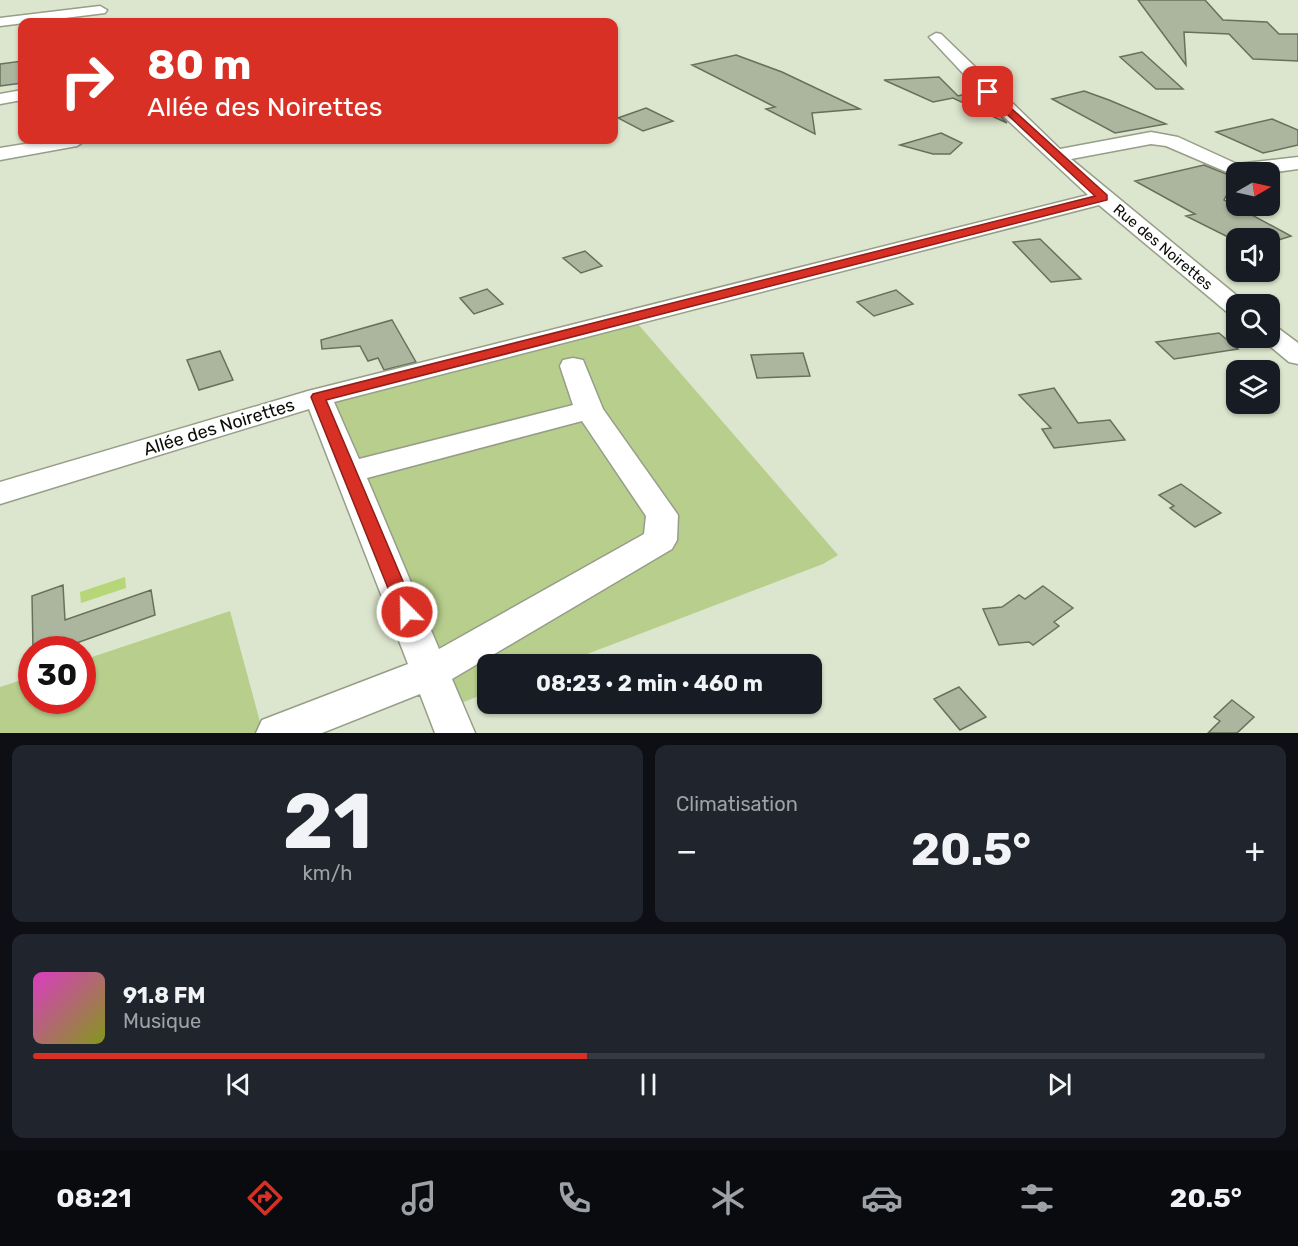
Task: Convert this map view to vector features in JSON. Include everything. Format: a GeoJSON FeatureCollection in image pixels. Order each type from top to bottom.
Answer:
{"type":"FeatureCollection","features":[{"type":"Feature","properties":{"kind":"street"},"geometry":{"type":"LineString","coordinates":[[33,18],[34,0]]}},
{"type":"Feature","properties":{"kind":"street"},"geometry":{"type":"LineString","coordinates":[[53,18],[103,13]]}},
{"type":"Feature","properties":{"kind":"street"},"geometry":{"type":"LineString","coordinates":[[0,22],[18,21]]}},
{"type":"Feature","properties":{"kind":"street","name":"Rue des Noirettes"},"geometry":{"type":"LineString","coordinates":[[936,37],[988,92],[1056,156],[1103,198],[1226,299]]}},
{"type":"Feature","properties":{"kind":"street"},"geometry":{"type":"LineString","coordinates":[[0,99],[18,96]]}},
{"type":"Feature","properties":{"kind":"street"},"geometry":{"type":"LineString","coordinates":[[1056,156],[1151,138],[1171,141],[1232,169],[1244,171],[1298,163]]}},
{"type":"Feature","properties":{"kind":"street"},"geometry":{"type":"LineString","coordinates":[[0,154],[55,144]]}},
{"type":"Feature","properties":{"kind":"street","name":"Allée des Noirettes"},"geometry":{"type":"LineString","coordinates":[[0,493],[318,397],[1103,198]]}},
{"type":"Feature","properties":{"kind":"street"},"geometry":{"type":"LineString","coordinates":[[1280,342],[1298,356]]}},
{"type":"Feature","properties":{"kind":"street"},"geometry":{"type":"LineString","coordinates":[[276,733],[432,672],[660,540],[662,515],[589,410],[573,366]]}},
{"type":"Feature","properties":{"kind":"street"},"geometry":{"type":"LineString","coordinates":[[318,397],[347,473],[432,672],[455,733]]}},
{"type":"Feature","properties":{"kind":"street"},"geometry":{"type":"LineString","coordinates":[[347,473],[589,410]]}},
{"type":"Feature","properties":{"kind":"shaded area"},"geometry":{"type":"Polygon","coordinates":[[[637,323],[838,555],[823,564],[587,654],[477,654],[477,697],[430,715],[309,405],[637,323]]]}},
{"type":"Feature","properties":{"kind":"shaded area"},"geometry":{"type":"Polygon","coordinates":[[[125,577],[126,588],[81,603],[80,592],[125,577]]]}},
{"type":"Feature","properties":{"kind":"shaded area"},"geometry":{"type":"Polygon","coordinates":[[[230,611],[263,733],[0,733],[0,687],[18,681],[18,714],[96,714],[96,656],[230,611]]]}},
{"type":"Feature","properties":{"kind":"building"},"geometry":{"type":"Polygon","coordinates":[[[1138,0],[1205,0],[1223,20],[1267,22],[1279,34],[1298,34],[1298,61],[1253,59],[1229,34],[1184,32],[1186,65],[1138,0]]]}},
{"type":"Feature","properties":{"kind":"building"},"geometry":{"type":"Polygon","coordinates":[[[1142,52],[1183,89],[1156,89],[1120,57],[1142,52]]]}},
{"type":"Feature","properties":{"kind":"building"},"geometry":{"type":"Polygon","coordinates":[[[736,55],[782,72],[860,109],[812,113],[815,134],[766,109],[775,107],[692,65],[736,55]]]}},
{"type":"Feature","properties":{"kind":"building"},"geometry":{"type":"Polygon","coordinates":[[[18,62],[18,84],[0,86],[0,64],[18,62]]]}},
{"type":"Feature","properties":{"kind":"building"},"geometry":{"type":"Polygon","coordinates":[[[939,77],[958,96],[976,91],[1007,123],[953,98],[933,102],[884,80],[939,77]]]}},
{"type":"Feature","properties":{"kind":"building"},"geometry":{"type":"Polygon","coordinates":[[[1084,91],[1166,124],[1115,133],[1052,99],[1084,91]]]}},
{"type":"Feature","properties":{"kind":"building"},"geometry":{"type":"Polygon","coordinates":[[[646,108],[673,121],[643,131],[618,118],[646,108]]]}},
{"type":"Feature","properties":{"kind":"building"},"geometry":{"type":"Polygon","coordinates":[[[1272,119],[1298,130],[1298,145],[1263,153],[1216,132],[1272,119]]]}},
{"type":"Feature","properties":{"kind":"building"},"geometry":{"type":"Polygon","coordinates":[[[941,133],[962,143],[950,154],[933,154],[900,145],[941,133]]]}},
{"type":"Feature","properties":{"kind":"building"},"geometry":{"type":"Polygon","coordinates":[[[1204,165],[1226,174],[1224,200],[1226,201],[1226,216],[1254,216],[1276,228],[1226,228],[1226,236],[1186,216],[1195,214],[1135,181],[1204,165]]]}},
{"type":"Feature","properties":{"kind":"building"},"geometry":{"type":"Polygon","coordinates":[[[1280,230],[1291,236],[1280,240],[1280,230]]]}},
{"type":"Feature","properties":{"kind":"building"},"geometry":{"type":"Polygon","coordinates":[[[1040,239],[1081,279],[1051,282],[1013,242],[1040,239]]]}},
{"type":"Feature","properties":{"kind":"building"},"geometry":{"type":"Polygon","coordinates":[[[585,251],[602,266],[581,273],[563,258],[585,251]]]}},
{"type":"Feature","properties":{"kind":"building"},"geometry":{"type":"Polygon","coordinates":[[[487,289],[503,304],[474,314],[460,298],[487,289]]]}},
{"type":"Feature","properties":{"kind":"building"},"geometry":{"type":"Polygon","coordinates":[[[896,290],[913,304],[874,316],[857,302],[896,290]]]}},
{"type":"Feature","properties":{"kind":"building"},"geometry":{"type":"Polygon","coordinates":[[[392,320],[416,362],[384,370],[378,358],[368,361],[360,346],[322,349],[321,340],[392,320]]]}},
{"type":"Feature","properties":{"kind":"building"},"geometry":{"type":"Polygon","coordinates":[[[1219,333],[1226,339],[1226,348],[1238,349],[1174,359],[1156,342],[1219,333]]]}},
{"type":"Feature","properties":{"kind":"building"},"geometry":{"type":"Polygon","coordinates":[[[220,351],[233,380],[199,390],[187,360],[220,351]]]}},
{"type":"Feature","properties":{"kind":"building"},"geometry":{"type":"Polygon","coordinates":[[[803,353],[810,376],[757,378],[751,355],[803,353]]]}},
{"type":"Feature","properties":{"kind":"building"},"geometry":{"type":"Polygon","coordinates":[[[1054,388],[1078,423],[1110,420],[1125,440],[1054,448],[1042,429],[1051,428],[1019,395],[1054,388]]]}},
{"type":"Feature","properties":{"kind":"building"},"geometry":{"type":"Polygon","coordinates":[[[1181,484],[1221,513],[1195,527],[1170,508],[1174,506],[1159,495],[1181,484]]]}},
{"type":"Feature","properties":{"kind":"building"},"geometry":{"type":"Polygon","coordinates":[[[63,585],[65,620],[151,590],[155,615],[96,636],[33,636],[32,596],[63,585]]]}},
{"type":"Feature","properties":{"kind":"building"},"geometry":{"type":"Polygon","coordinates":[[[1043,586],[1073,608],[1054,622],[1059,626],[1033,645],[1029,642],[999,645],[983,609],[1002,607],[1019,595],[1025,599],[1043,586]]]}},
{"type":"Feature","properties":{"kind":"building"},"geometry":{"type":"Polygon","coordinates":[[[959,687],[986,717],[960,730],[934,699],[959,687]]]}},
{"type":"Feature","properties":{"kind":"building"},"geometry":{"type":"Polygon","coordinates":[[[1232,700],[1254,717],[1237,733],[1208,733],[1220,721],[1214,717],[1232,700]]]}},
{"type":"Feature","properties":{"kind":"route"},"geometry":{"type":"LineString","coordinates":[[407,612],[347,473],[318,397],[1103,198],[988,92]]}}]}
